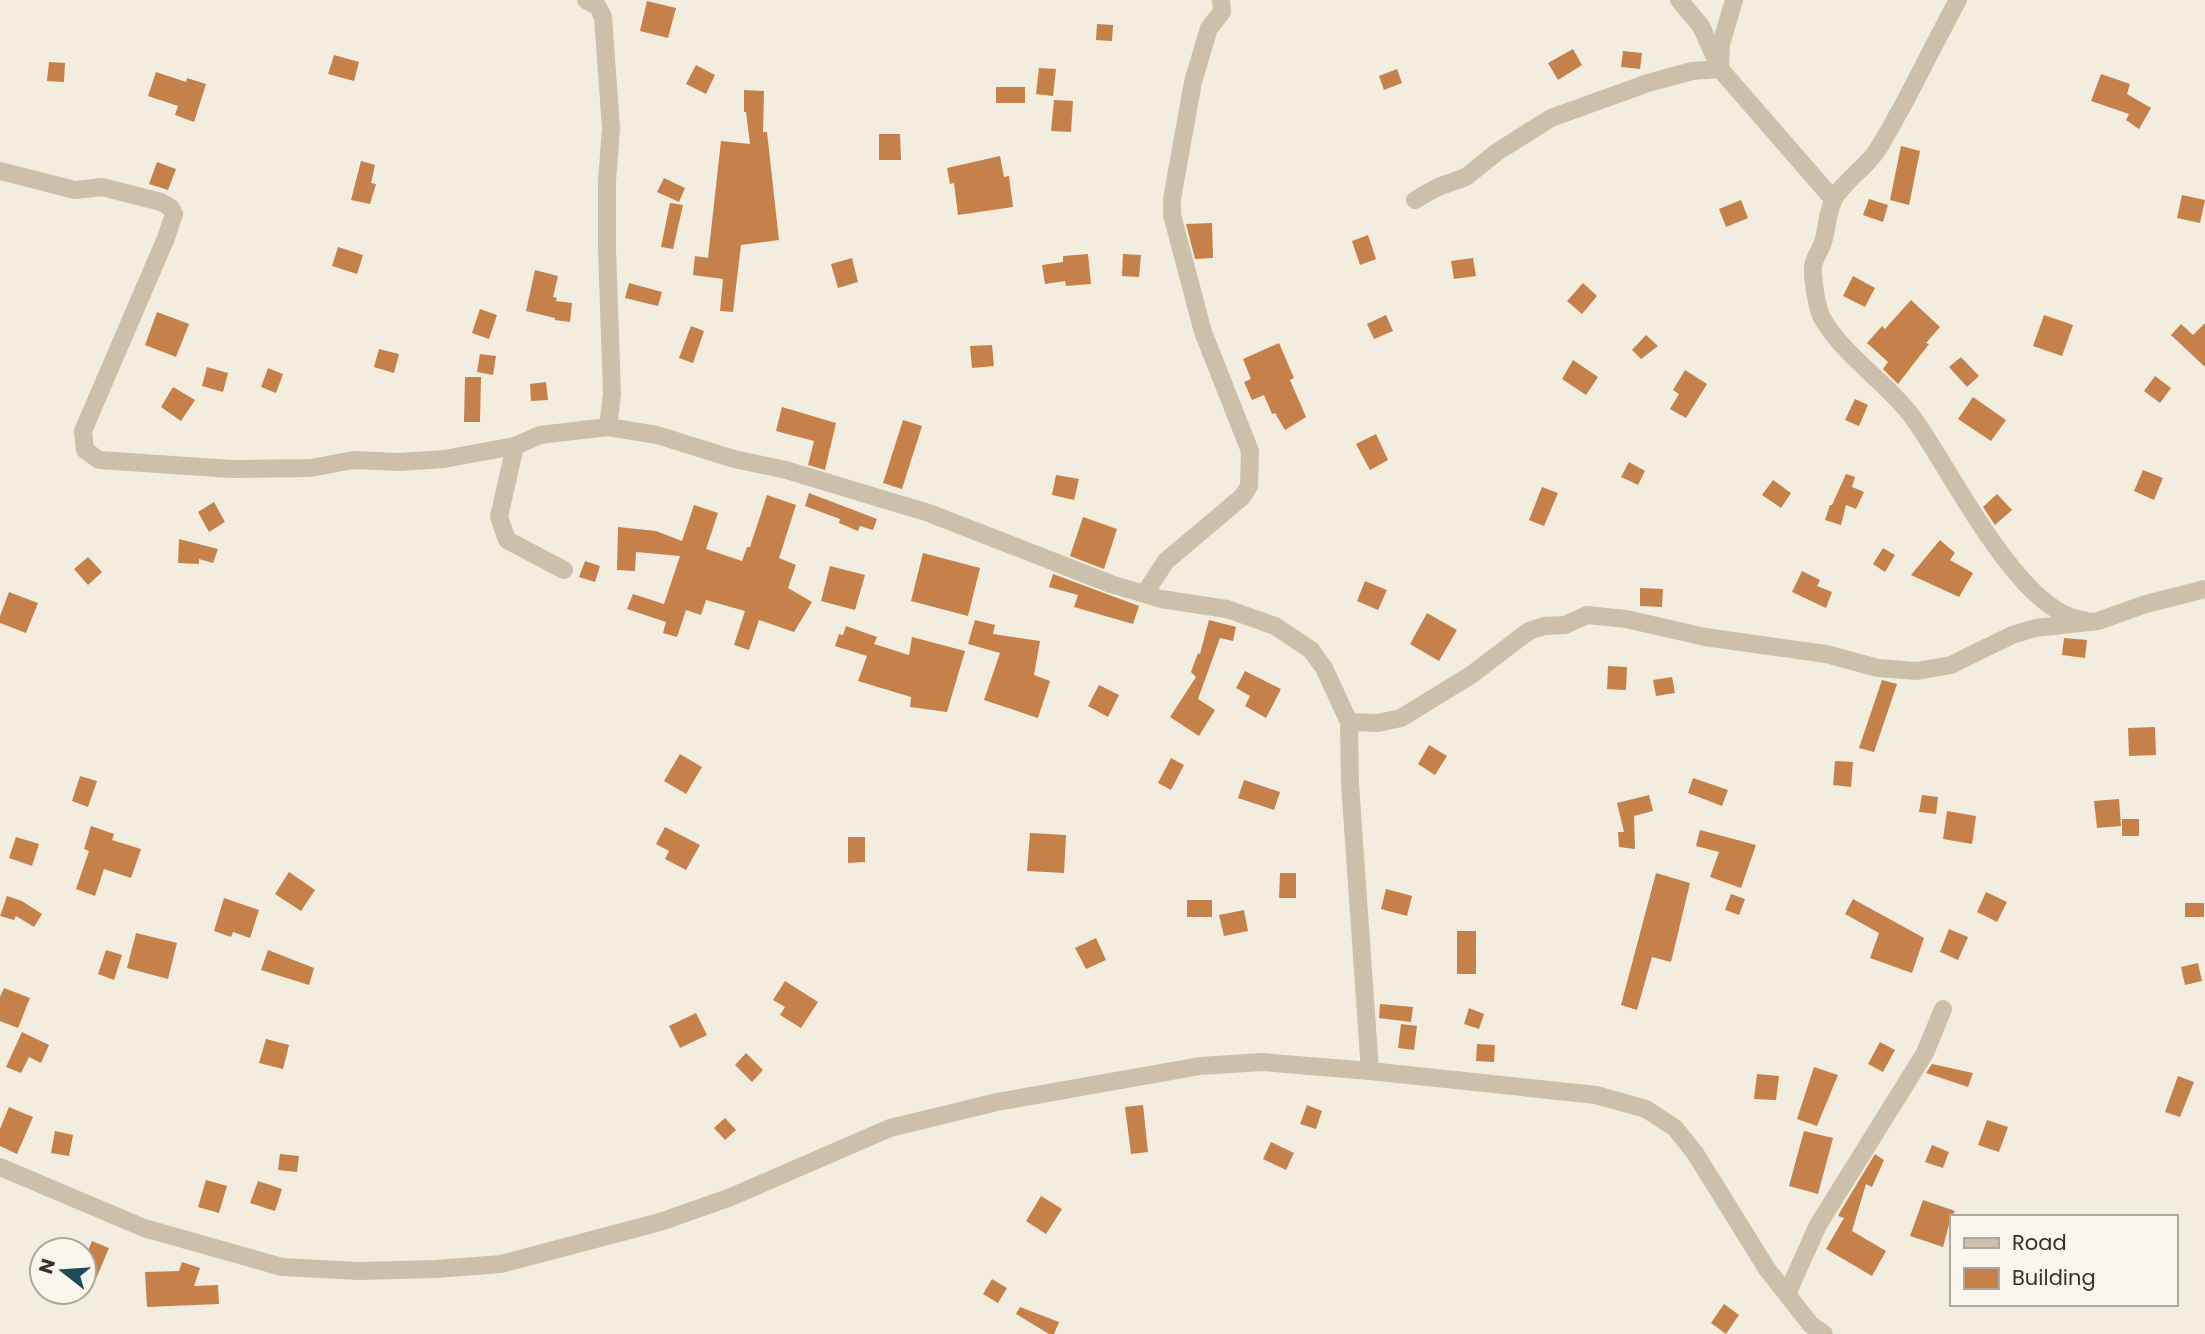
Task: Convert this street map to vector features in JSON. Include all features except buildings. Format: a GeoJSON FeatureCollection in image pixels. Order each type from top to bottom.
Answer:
{"type":"FeatureCollection","features":[{"type":"Feature","properties":{"kind":"street"},"geometry":{"type":"LineString","coordinates":[[586,0],[598,6],[603,17],[611,128],[607,181],[607,250],[612,394],[608,427]]}},
{"type":"Feature","properties":{"kind":"street"},"geometry":{"type":"LineString","coordinates":[[1145,593],[1166,561],[1242,497],[1249,486],[1251,472],[1250,451],[1203,332],[1172,215],[1172,200],[1193,82],[1209,28],[1222,12],[1221,0]]}},
{"type":"Feature","properties":{"kind":"street"},"geometry":{"type":"LineString","coordinates":[[1679,0],[1701,26],[1720,69],[1833,200]]}},
{"type":"Feature","properties":{"kind":"street"},"geometry":{"type":"LineString","coordinates":[[1720,69],[1721,44],[1734,0]]}},
{"type":"Feature","properties":{"kind":"street"},"geometry":{"type":"LineString","coordinates":[[1958,0],[1877,151],[1833,200],[1823,243],[1813,265],[1820,315],[1837,340],[1890,389],[1911,415],[1952,476],[1971,512],[2006,560],[2034,590],[2064,615],[2098,621]]}},
{"type":"Feature","properties":{"kind":"street"},"geometry":{"type":"LineString","coordinates":[[1415,200],[1438,187],[1466,177],[1497,152],[1550,118],[1648,83],[1692,71],[1720,69]]}},
{"type":"Feature","properties":{"kind":"street"},"geometry":{"type":"LineString","coordinates":[[0,171],[75,190],[103,187],[161,202],[171,208],[174,214],[83,431],[85,450],[99,460],[232,469],[311,468],[353,460],[400,462],[444,459],[515,446],[540,435],[608,427],[657,435],[734,459],[786,470],[929,513],[1111,584],[1161,599],[1227,609],[1275,626],[1311,650],[1324,668],[1349,722],[1350,784],[1370,1071]]}},
{"type":"Feature","properties":{"kind":"street"},"geometry":{"type":"LineString","coordinates":[[515,446],[499,517],[507,540],[564,570]]}},
{"type":"Feature","properties":{"kind":"street"},"geometry":{"type":"LineString","coordinates":[[1349,722],[1378,723],[1401,718],[1471,675],[1530,631],[1545,626],[1565,625],[1587,615],[1626,619],[1705,636],[1826,654],[1878,667],[1917,671],[1951,665],[2012,635],[2035,628],[2098,621],[2146,604],[2205,589]]}},
{"type":"Feature","properties":{"kind":"street"},"geometry":{"type":"LineString","coordinates":[[1787,1294],[1818,1225],[1925,1052],[1943,1009]]}},
{"type":"Feature","properties":{"kind":"street"},"geometry":{"type":"LineString","coordinates":[[0,1167],[144,1228],[282,1267],[359,1271],[436,1269],[501,1264],[660,1222],[731,1197],[890,1128],[997,1102],[1200,1066],[1262,1062],[1370,1071],[1597,1095],[1646,1109],[1675,1128],[1696,1153],[1767,1269],[1813,1331]]}}]}
